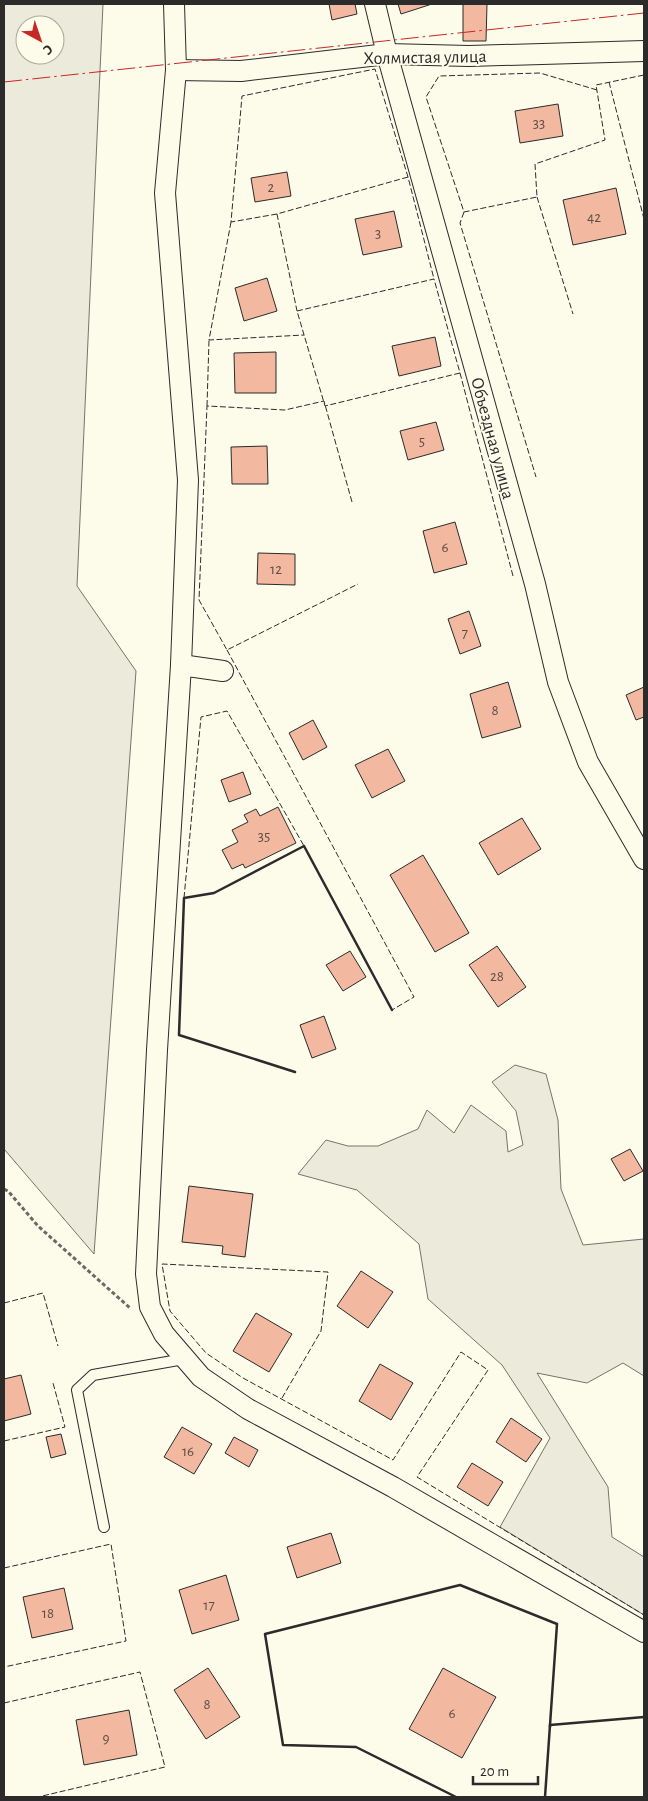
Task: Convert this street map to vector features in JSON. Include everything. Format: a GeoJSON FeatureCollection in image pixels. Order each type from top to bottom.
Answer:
{"type":"FeatureCollection","features":[{"type":"Feature","properties":{"kind":"street"},"geometry":{"type":"LineString","coordinates":[[174,4],[176,70],[166,193],[188,480],[181,665],[156,1050],[146,1274],[150,1307],[164,1334],[201,1377],[248,1409],[393,1487],[644,1632]]}},
{"type":"Feature","properties":{"kind":"street","name":"Объездная улица"},"geometry":{"type":"LineString","coordinates":[[375,4],[387,54],[535,584],[558,682],[588,762],[644,859]]}},
{"type":"Feature","properties":{"kind":"street","name":"Холмистая улица"},"geometry":{"type":"LineString","coordinates":[[176,70],[242,71],[387,54],[469,56],[644,51]]}},
{"type":"Feature","properties":{"kind":"street"},"geometry":{"type":"LineString","coordinates":[[181,665],[223,671]]}},
{"type":"Feature","properties":{"kind":"lane"},"geometry":{"type":"LineString","coordinates":[[104,1527],[77,1390],[94,1375],[184,1359]]}},
{"type":"Feature","properties":{"kind":"path"},"geometry":{"type":"LineString","coordinates":[[4,1189],[8,1191],[38,1226],[130,1309],[150,1307]]}},
{"type":"Feature","properties":{"kind":"shaded area"},"geometry":{"type":"Polygon","coordinates":[[[4,4],[103,4],[77,586],[136,671],[94,1254],[4,1149],[4,4]]]}},
{"type":"Feature","properties":{"kind":"shaded area"},"geometry":{"type":"Polygon","coordinates":[[[515,1065],[546,1074],[558,1120],[561,1189],[583,1245],[644,1239],[644,1376],[623,1363],[587,1383],[537,1373],[608,1487],[612,1537],[644,1557],[644,1615],[500,1527],[550,1438],[502,1365],[428,1299],[419,1244],[357,1190],[298,1174],[326,1140],[348,1146],[378,1146],[418,1129],[427,1110],[454,1133],[471,1105],[506,1131],[508,1152],[523,1145],[516,1111],[492,1082],[515,1065]]]}},
{"type":"Feature","properties":{"kind":"building"},"geometry":{"type":"Polygon","coordinates":[[[329,4],[355,4],[357,14],[332,20],[329,4]]]}},
{"type":"Feature","properties":{"kind":"building"},"geometry":{"type":"Polygon","coordinates":[[[398,4],[432,4],[401,14],[398,4]]]}},
{"type":"Feature","properties":{"kind":"building"},"geometry":{"type":"Polygon","coordinates":[[[463,4],[487,4],[486,41],[463,41],[463,4]]]}},
{"type":"Feature","properties":{"kind":"building"},"geometry":{"type":"Polygon","coordinates":[[[558,104],[563,136],[520,143],[515,111],[558,104]]]}},
{"type":"Feature","properties":{"kind":"building"},"geometry":{"type":"Polygon","coordinates":[[[287,172],[291,196],[255,202],[251,178],[287,172]]]}},
{"type":"Feature","properties":{"kind":"building"},"geometry":{"type":"Polygon","coordinates":[[[616,188],[626,234],[573,245],[563,200],[616,188]]]}},
{"type":"Feature","properties":{"kind":"building"},"geometry":{"type":"Polygon","coordinates":[[[394,211],[402,247],[363,255],[355,219],[394,211]]]}},
{"type":"Feature","properties":{"kind":"building"},"geometry":{"type":"Polygon","coordinates":[[[267,278],[277,311],[244,321],[235,288],[267,278]]]}},
{"type":"Feature","properties":{"kind":"building"},"geometry":{"type":"Polygon","coordinates":[[[435,337],[441,366],[399,376],[392,346],[435,337]]]}},
{"type":"Feature","properties":{"kind":"building"},"geometry":{"type":"Polygon","coordinates":[[[276,352],[276,393],[235,393],[234,353],[276,352]]]}},
{"type":"Feature","properties":{"kind":"building"},"geometry":{"type":"Polygon","coordinates":[[[436,422],[444,450],[408,460],[400,431],[436,422]]]}},
{"type":"Feature","properties":{"kind":"building"},"geometry":{"type":"Polygon","coordinates":[[[267,446],[268,484],[232,484],[231,447],[267,446]]]}},
{"type":"Feature","properties":{"kind":"building"},"geometry":{"type":"Polygon","coordinates":[[[455,522],[467,564],[434,573],[423,531],[455,522]]]}},
{"type":"Feature","properties":{"kind":"building"},"geometry":{"type":"Polygon","coordinates":[[[258,553],[295,554],[295,585],[257,584],[258,553]]]}},
{"type":"Feature","properties":{"kind":"building"},"geometry":{"type":"Polygon","coordinates":[[[469,611],[481,646],[460,654],[448,619],[469,611]]]}},
{"type":"Feature","properties":{"kind":"building"},"geometry":{"type":"Polygon","coordinates":[[[508,682],[521,727],[482,738],[470,694],[508,682]]]}},
{"type":"Feature","properties":{"kind":"building"},"geometry":{"type":"Polygon","coordinates":[[[644,687],[644,717],[636,720],[626,695],[644,687]]]}},
{"type":"Feature","properties":{"kind":"building"},"geometry":{"type":"Polygon","coordinates":[[[313,720],[327,747],[303,760],[289,733],[313,720]]]}},
{"type":"Feature","properties":{"kind":"building"},"geometry":{"type":"Polygon","coordinates":[[[388,749],[405,781],[372,798],[355,765],[388,749]]]}},
{"type":"Feature","properties":{"kind":"building"},"geometry":{"type":"Polygon","coordinates":[[[243,772],[251,794],[229,802],[221,780],[243,772]]]}},
{"type":"Feature","properties":{"kind":"building"},"geometry":{"type":"Polygon","coordinates":[[[278,807],[296,843],[245,868],[243,864],[232,869],[222,850],[238,842],[232,830],[248,822],[244,815],[256,809],[260,816],[278,807]]]}},
{"type":"Feature","properties":{"kind":"building"},"geometry":{"type":"Polygon","coordinates":[[[522,818],[541,849],[498,875],[479,843],[522,818]]]}},
{"type":"Feature","properties":{"kind":"building"},"geometry":{"type":"Polygon","coordinates":[[[423,855],[469,933],[435,952],[390,875],[423,855]]]}},
{"type":"Feature","properties":{"kind":"building"},"geometry":{"type":"Polygon","coordinates":[[[497,946],[526,987],[498,1007],[469,965],[497,946]]]}},
{"type":"Feature","properties":{"kind":"building"},"geometry":{"type":"Polygon","coordinates":[[[350,951],[366,977],[343,991],[326,965],[350,951]]]}},
{"type":"Feature","properties":{"kind":"building"},"geometry":{"type":"Polygon","coordinates":[[[324,1016],[336,1049],[312,1058],[300,1025],[324,1016]]]}},
{"type":"Feature","properties":{"kind":"building"},"geometry":{"type":"Polygon","coordinates":[[[630,1149],[643,1171],[624,1181],[611,1159],[630,1149]]]}},
{"type":"Feature","properties":{"kind":"building"},"geometry":{"type":"Polygon","coordinates":[[[189,1186],[253,1194],[245,1257],[222,1254],[223,1246],[182,1242],[189,1186]]]}},
{"type":"Feature","properties":{"kind":"building"},"geometry":{"type":"Polygon","coordinates":[[[361,1271],[393,1292],[368,1328],[337,1306],[361,1271]]]}},
{"type":"Feature","properties":{"kind":"building"},"geometry":{"type":"Polygon","coordinates":[[[256,1313],[292,1334],[269,1372],[233,1351],[256,1313]]]}},
{"type":"Feature","properties":{"kind":"building"},"geometry":{"type":"Polygon","coordinates":[[[380,1364],[413,1383],[391,1420],[359,1401],[380,1364]]]}},
{"type":"Feature","properties":{"kind":"building"},"geometry":{"type":"Polygon","coordinates":[[[21,1375],[31,1414],[4,1421],[4,1379],[21,1375]]]}},
{"type":"Feature","properties":{"kind":"building"},"geometry":{"type":"Polygon","coordinates":[[[511,1418],[542,1439],[526,1462],[496,1442],[511,1418]]]}},
{"type":"Feature","properties":{"kind":"building"},"geometry":{"type":"Polygon","coordinates":[[[182,1427],[212,1444],[194,1474],[164,1457],[182,1427]]]}},
{"type":"Feature","properties":{"kind":"building"},"geometry":{"type":"Polygon","coordinates":[[[61,1434],[66,1454],[51,1458],[46,1437],[61,1434]]]}},
{"type":"Feature","properties":{"kind":"building"},"geometry":{"type":"Polygon","coordinates":[[[234,1437],[258,1450],[249,1467],[225,1453],[234,1437]]]}},
{"type":"Feature","properties":{"kind":"building"},"geometry":{"type":"Polygon","coordinates":[[[472,1463],[503,1482],[488,1506],[457,1487],[472,1463]]]}},
{"type":"Feature","properties":{"kind":"building"},"geometry":{"type":"Polygon","coordinates":[[[331,1533],[341,1563],[297,1578],[287,1547],[331,1533]]]}},
{"type":"Feature","properties":{"kind":"building"},"geometry":{"type":"Polygon","coordinates":[[[226,1575],[239,1620],[192,1634],[179,1590],[226,1575]]]}},
{"type":"Feature","properties":{"kind":"building"},"geometry":{"type":"Polygon","coordinates":[[[64,1588],[73,1629],[32,1638],[23,1597],[64,1588]]]}},
{"type":"Feature","properties":{"kind":"building"},"geometry":{"type":"Polygon","coordinates":[[[208,1668],[240,1717],[206,1739],[174,1690],[208,1668]]]}},
{"type":"Feature","properties":{"kind":"building"},"geometry":{"type":"Polygon","coordinates":[[[443,1668],[496,1697],[462,1758],[409,1729],[443,1668]]]}},
{"type":"Feature","properties":{"kind":"building"},"geometry":{"type":"Polygon","coordinates":[[[129,1710],[137,1755],[84,1765],[76,1720],[129,1710]]]}},
{"type":"Feature","properties":{"kind":"fence"},"geometry":{"type":"LineString","coordinates":[[408,177],[277,214],[231,222],[242,96],[375,69],[408,177],[434,279]]}},
{"type":"Feature","properties":{"kind":"fence"},"geometry":{"type":"LineString","coordinates":[[597,90],[540,73],[439,76],[426,97],[464,212],[537,197],[535,164],[605,140],[596,85],[644,75]]}},
{"type":"Feature","properties":{"kind":"fence"},"geometry":{"type":"LineString","coordinates":[[609,82],[644,219]]}},
{"type":"Feature","properties":{"kind":"fence"},"geometry":{"type":"LineString","coordinates":[[537,197],[573,314]]}},
{"type":"Feature","properties":{"kind":"fence"},"geometry":{"type":"LineString","coordinates":[[464,212],[460,223],[536,477]]}},
{"type":"Feature","properties":{"kind":"fence"},"geometry":{"type":"LineString","coordinates":[[277,214],[297,311]]}},
{"type":"Feature","properties":{"kind":"fence"},"geometry":{"type":"LineString","coordinates":[[231,222],[209,340],[304,335]]}},
{"type":"Feature","properties":{"kind":"fence"},"geometry":{"type":"LineString","coordinates":[[460,373],[325,406],[297,311],[434,279],[460,373],[513,576]]}},
{"type":"Feature","properties":{"kind":"fence"},"geometry":{"type":"LineString","coordinates":[[207,406],[209,340]]}},
{"type":"Feature","properties":{"kind":"fence"},"geometry":{"type":"LineString","coordinates":[[352,502],[324,401],[285,410],[207,406],[199,600],[227,650],[358,584]]}},
{"type":"Feature","properties":{"kind":"fence"},"geometry":{"type":"LineString","coordinates":[[227,650],[414,997],[392,1010]]}},
{"type":"Feature","properties":{"kind":"fence"},"geometry":{"type":"LineString","coordinates":[[184,898],[201,717],[227,711],[304,846]]}},
{"type":"Feature","properties":{"kind":"fence"},"geometry":{"type":"LineString","coordinates":[[282,1398],[321,1331],[328,1272],[162,1264],[170,1311],[206,1353],[243,1378],[393,1460],[461,1352],[488,1370],[417,1477],[644,1615]]}},
{"type":"Feature","properties":{"kind":"fence"},"geometry":{"type":"LineString","coordinates":[[4,1303],[43,1293],[58,1346]]}},
{"type":"Feature","properties":{"kind":"fence"},"geometry":{"type":"LineString","coordinates":[[4,1441],[65,1427],[53,1383]]}},
{"type":"Feature","properties":{"kind":"fence"},"geometry":{"type":"LineString","coordinates":[[4,1568],[111,1544],[126,1641],[4,1667]]}},
{"type":"Feature","properties":{"kind":"fence"},"geometry":{"type":"LineString","coordinates":[[4,1703],[140,1672],[165,1767],[38,1797]]}},
{"type":"Feature","properties":{"kind":"wall"},"geometry":{"type":"LineString","coordinates":[[295,1072],[179,1035],[184,898],[214,893],[304,846],[392,1010]]}},
{"type":"Feature","properties":{"kind":"wall"},"geometry":{"type":"LineString","coordinates":[[456,1797],[356,1747],[283,1745],[265,1634],[460,1585],[557,1624],[545,1797]]}},
{"type":"Feature","properties":{"kind":"wall"},"geometry":{"type":"LineString","coordinates":[[550,1727],[550,1725],[644,1717]]}},
{"type":"Feature","properties":{"kind":"power"},"geometry":{"type":"LineString","coordinates":[[4,82],[644,13]]}}]}
